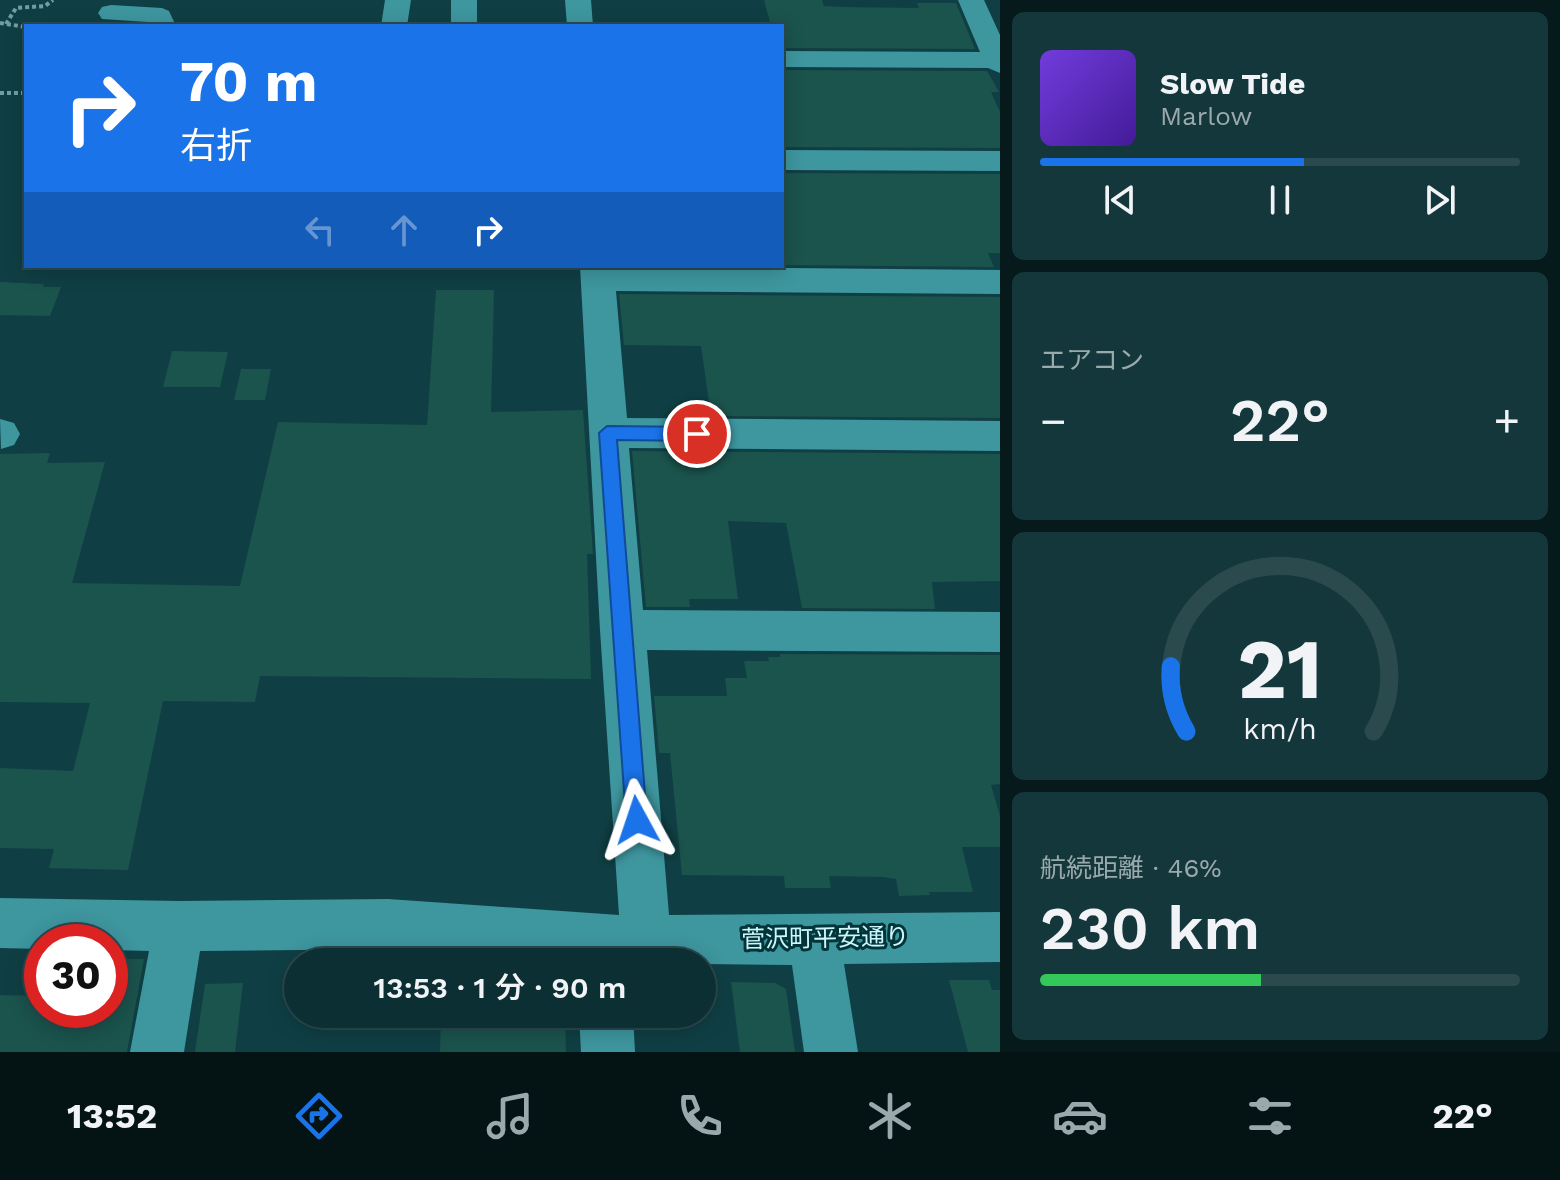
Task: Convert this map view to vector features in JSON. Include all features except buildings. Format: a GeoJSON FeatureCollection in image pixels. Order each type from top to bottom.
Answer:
{"type":"FeatureCollection","features":[{"type":"Feature","properties":{"kind":"street"},"geometry":{"type":"LineString","coordinates":[[394,24],[398,0]]}},
{"type":"Feature","properties":{"kind":"street"},"geometry":{"type":"LineString","coordinates":[[464,0],[464,24]]}},
{"type":"Feature","properties":{"kind":"street"},"geometry":{"type":"LineString","coordinates":[[578,0],[580,24]]}},
{"type":"Feature","properties":{"kind":"street"},"geometry":{"type":"LineString","coordinates":[[784,59],[999,62],[971,0]]}},
{"type":"Feature","properties":{"kind":"street"},"geometry":{"type":"LineString","coordinates":[[111,13],[153,14],[160,17],[162,24]]}},
{"type":"Feature","properties":{"kind":"street"},"geometry":{"type":"LineString","coordinates":[[784,160],[1000,161]]}},
{"type":"Feature","properties":{"kind":"street"},"geometry":{"type":"LineString","coordinates":[[617,948],[621,630],[597,272],[1000,282]]}},
{"type":"Feature","properties":{"kind":"street"},"geometry":{"type":"LineString","coordinates":[[607,433],[1000,436]]}},
{"type":"Feature","properties":{"kind":"street"},"geometry":{"type":"LineString","coordinates":[[621,630],[1000,632]]}},
{"type":"Feature","properties":{"kind":"street","name":"菅沢町平安通り"},"geometry":{"type":"LineString","coordinates":[[0,923],[179,926],[388,924],[617,948],[814,937],[1000,937]]}},
{"type":"Feature","properties":{"kind":"street"},"geometry":{"type":"LineString","coordinates":[[157,1052],[179,926]]}},
{"type":"Feature","properties":{"kind":"street"},"geometry":{"type":"LineString","coordinates":[[814,937],[831,1052]]}},
{"type":"Feature","properties":{"kind":"street"},"geometry":{"type":"LineString","coordinates":[[607,1028],[608,1052]]}},
{"type":"Feature","properties":{"kind":"path"},"geometry":{"type":"LineString","coordinates":[[3,23],[16,8],[45,6],[53,0]]}},
{"type":"Feature","properties":{"kind":"path"},"geometry":{"type":"LineString","coordinates":[[3,23],[24,27]]}},
{"type":"Feature","properties":{"kind":"path"},"geometry":{"type":"LineString","coordinates":[[0,93],[24,93]]}},
{"type":"Feature","properties":{"kind":"route"},"geometry":{"type":"LineString","coordinates":[[637,820],[607,433],[697,434]]}}]}
